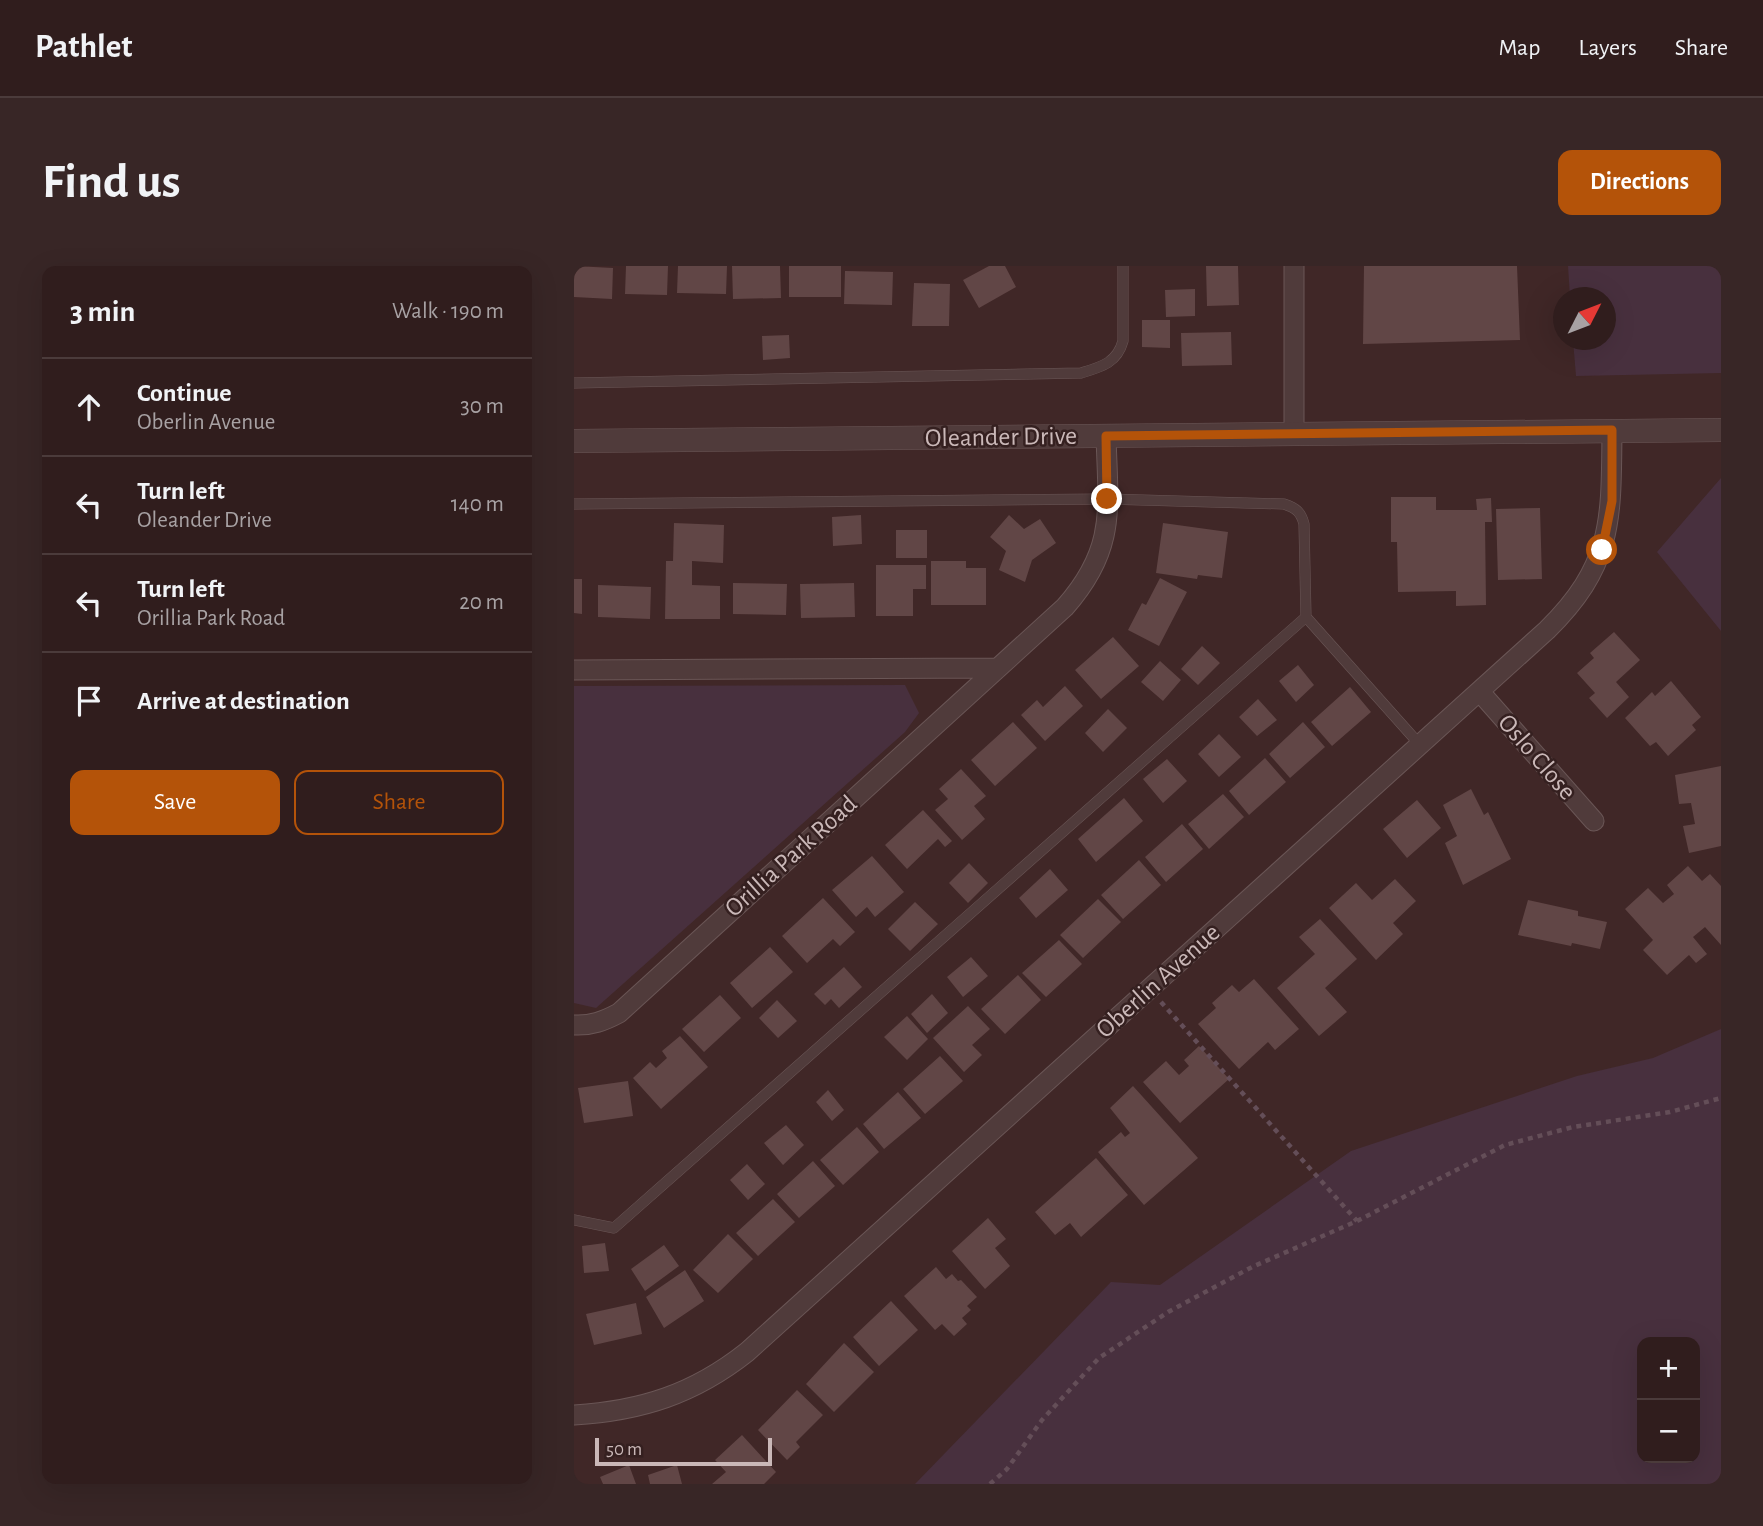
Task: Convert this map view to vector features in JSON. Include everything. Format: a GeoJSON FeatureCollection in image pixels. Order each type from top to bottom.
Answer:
{"type":"FeatureCollection","features":[{"type":"Feature","properties":{"kind":"street"},"geometry":{"type":"LineString","coordinates":[[1294,266],[1294,435]]}},
{"type":"Feature","properties":{"kind":"street","name":"Oberlin Avenue"},"geometry":{"type":"LineString","coordinates":[[574,1415],[607,1413],[653,1403],[705,1382],[727,1368],[1421,746],[1563,614],[1588,580],[1602,550],[1612,501],[1612,430]]}},
{"type":"Feature","properties":{"kind":"street","name":"Oleander Drive"},"geometry":{"type":"LineString","coordinates":[[574,441],[1721,430]]}},
{"type":"Feature","properties":{"kind":"street","name":"Orillia Park Road"},"geometry":{"type":"LineString","coordinates":[[574,1025],[602,1021],[618,1013],[1065,607],[1087,580],[1100,555],[1107,499],[1106,436]]}},
{"type":"Feature","properties":{"kind":"street"},"geometry":{"type":"LineString","coordinates":[[574,670],[998,668]]}},
{"type":"Feature","properties":{"kind":"street","name":"Oslo Close"},"geometry":{"type":"LineString","coordinates":[[1480,692],[1594,821]]}},
{"type":"Feature","properties":{"kind":"lane"},"geometry":{"type":"LineString","coordinates":[[574,383],[1081,373],[1103,367],[1121,351],[1124,341],[1123,266]]}},
{"type":"Feature","properties":{"kind":"lane"},"geometry":{"type":"LineString","coordinates":[[574,504],[1107,499],[1284,504],[1296,508],[1302,515],[1304,524],[1306,617],[1421,746]]}},
{"type":"Feature","properties":{"kind":"lane"},"geometry":{"type":"LineString","coordinates":[[574,1220],[614,1228],[1306,617]]}},
{"type":"Feature","properties":{"kind":"path"},"geometry":{"type":"LineString","coordinates":[[1149,989],[1357,1221]]}},
{"type":"Feature","properties":{"kind":"path"},"geometry":{"type":"LineString","coordinates":[[990,1484],[1007,1469],[1042,1420],[1099,1357],[1168,1312],[1228,1280],[1357,1221],[1506,1144],[1573,1127],[1670,1112],[1721,1098]]}},
{"type":"Feature","properties":{"kind":"shaded area"},"geometry":{"type":"Polygon","coordinates":[[[1568,266],[1721,266],[1721,373],[1576,376],[1574,350],[1616,350],[1616,287],[1569,287],[1568,266]]]}},
{"type":"Feature","properties":{"kind":"shaded area"},"geometry":{"type":"Polygon","coordinates":[[[1721,478],[1721,631],[1657,552],[1721,478]]]}},
{"type":"Feature","properties":{"kind":"shaded area"},"geometry":{"type":"Polygon","coordinates":[[[905,685],[919,713],[905,732],[596,1008],[574,1003],[574,686],[905,685]]]}},
{"type":"Feature","properties":{"kind":"shaded area"},"geometry":{"type":"Polygon","coordinates":[[[1721,1029],[1721,1484],[915,1484],[1111,1282],[1160,1285],[1351,1151],[1577,1076],[1653,1058],[1721,1029]]]}},
{"type":"Feature","properties":{"kind":"building"},"geometry":{"type":"Polygon","coordinates":[[[574,266],[613,268],[612,299],[574,297],[574,266]]]}},
{"type":"Feature","properties":{"kind":"building"},"geometry":{"type":"Polygon","coordinates":[[[626,266],[668,266],[667,295],[625,294],[626,266]]]}},
{"type":"Feature","properties":{"kind":"building"},"geometry":{"type":"Polygon","coordinates":[[[678,266],[727,266],[726,294],[677,293],[678,266]]]}},
{"type":"Feature","properties":{"kind":"building"},"geometry":{"type":"Polygon","coordinates":[[[732,266],[780,266],[781,298],[733,299],[732,266]]]}},
{"type":"Feature","properties":{"kind":"building"},"geometry":{"type":"Polygon","coordinates":[[[789,266],[841,266],[841,297],[789,297],[789,266]]]}},
{"type":"Feature","properties":{"kind":"building"},"geometry":{"type":"Polygon","coordinates":[[[989,266],[1005,266],[1016,287],[979,308],[963,280],[989,266]]]}},
{"type":"Feature","properties":{"kind":"building"},"geometry":{"type":"Polygon","coordinates":[[[1206,266],[1238,266],[1239,305],[1207,306],[1206,266]]]}},
{"type":"Feature","properties":{"kind":"building"},"geometry":{"type":"Polygon","coordinates":[[[1364,266],[1517,266],[1520,340],[1363,344],[1364,266]]]}},
{"type":"Feature","properties":{"kind":"building"},"geometry":{"type":"Polygon","coordinates":[[[845,271],[893,272],[892,305],[844,304],[845,271]]]}},
{"type":"Feature","properties":{"kind":"building"},"geometry":{"type":"Polygon","coordinates":[[[914,283],[950,284],[949,326],[912,326],[914,283]]]}},
{"type":"Feature","properties":{"kind":"building"},"geometry":{"type":"Polygon","coordinates":[[[1195,289],[1195,316],[1166,317],[1165,290],[1195,289]]]}},
{"type":"Feature","properties":{"kind":"building"},"geometry":{"type":"Polygon","coordinates":[[[1142,320],[1170,320],[1170,348],[1142,347],[1142,320]]]}},
{"type":"Feature","properties":{"kind":"building"},"geometry":{"type":"Polygon","coordinates":[[[1231,332],[1232,365],[1182,366],[1181,333],[1231,332]]]}},
{"type":"Feature","properties":{"kind":"building"},"geometry":{"type":"Polygon","coordinates":[[[789,335],[790,358],[763,360],[762,336],[789,335]]]}},
{"type":"Feature","properties":{"kind":"building"},"geometry":{"type":"Polygon","coordinates":[[[1391,497],[1436,497],[1436,510],[1477,510],[1476,499],[1491,498],[1492,522],[1485,522],[1486,605],[1456,606],[1456,591],[1398,592],[1397,542],[1391,542],[1391,497]]]}},
{"type":"Feature","properties":{"kind":"building"},"geometry":{"type":"Polygon","coordinates":[[[1540,508],[1542,579],[1498,580],[1496,509],[1540,508]]]}},
{"type":"Feature","properties":{"kind":"building"},"geometry":{"type":"Polygon","coordinates":[[[861,515],[862,544],[833,546],[832,517],[861,515]]]}},
{"type":"Feature","properties":{"kind":"building"},"geometry":{"type":"Polygon","coordinates":[[[1009,515],[1024,529],[1040,519],[1056,543],[1032,560],[1025,582],[999,570],[1006,551],[990,537],[1009,515]]]}},
{"type":"Feature","properties":{"kind":"building"},"geometry":{"type":"Polygon","coordinates":[[[674,523],[724,525],[723,563],[692,561],[692,585],[720,586],[720,619],[665,619],[666,561],[673,561],[674,523]]]}},
{"type":"Feature","properties":{"kind":"building"},"geometry":{"type":"Polygon","coordinates":[[[1163,523],[1228,532],[1222,578],[1198,575],[1197,579],[1156,573],[1163,523]]]}},
{"type":"Feature","properties":{"kind":"building"},"geometry":{"type":"Polygon","coordinates":[[[896,530],[927,530],[927,558],[896,558],[896,530]]]}},
{"type":"Feature","properties":{"kind":"building"},"geometry":{"type":"Polygon","coordinates":[[[931,561],[966,561],[966,568],[986,568],[986,605],[931,605],[931,561]]]}},
{"type":"Feature","properties":{"kind":"building"},"geometry":{"type":"Polygon","coordinates":[[[876,565],[926,565],[926,589],[913,589],[913,616],[876,616],[876,565]]]}},
{"type":"Feature","properties":{"kind":"building"},"geometry":{"type":"Polygon","coordinates":[[[1160,578],[1187,592],[1159,646],[1128,630],[1142,603],[1146,605],[1160,578]]]}},
{"type":"Feature","properties":{"kind":"building"},"geometry":{"type":"Polygon","coordinates":[[[574,579],[582,579],[582,614],[574,613],[574,579]]]}},
{"type":"Feature","properties":{"kind":"building"},"geometry":{"type":"Polygon","coordinates":[[[733,583],[787,584],[786,615],[733,614],[733,583]]]}},
{"type":"Feature","properties":{"kind":"building"},"geometry":{"type":"Polygon","coordinates":[[[854,583],[855,617],[801,618],[800,584],[854,583]]]}},
{"type":"Feature","properties":{"kind":"building"},"geometry":{"type":"Polygon","coordinates":[[[598,585],[651,587],[650,619],[598,617],[598,585]]]}},
{"type":"Feature","properties":{"kind":"building"},"geometry":{"type":"Polygon","coordinates":[[[1614,632],[1640,660],[1616,682],[1629,697],[1607,718],[1589,698],[1595,693],[1577,673],[1594,658],[1590,653],[1614,632]]]}},
{"type":"Feature","properties":{"kind":"building"},"geometry":{"type":"Polygon","coordinates":[[[1113,637],[1139,666],[1101,699],[1075,670],[1113,637]]]}},
{"type":"Feature","properties":{"kind":"building"},"geometry":{"type":"Polygon","coordinates":[[[1202,646],[1220,663],[1198,685],[1181,669],[1202,646]]]}},
{"type":"Feature","properties":{"kind":"building"},"geometry":{"type":"Polygon","coordinates":[[[1160,661],[1181,680],[1163,701],[1141,682],[1160,661]]]}},
{"type":"Feature","properties":{"kind":"building"},"geometry":{"type":"Polygon","coordinates":[[[1298,665],[1314,685],[1296,702],[1279,681],[1298,665]]]}},
{"type":"Feature","properties":{"kind":"building"},"geometry":{"type":"Polygon","coordinates":[[[1671,681],[1701,717],[1692,725],[1696,730],[1668,756],[1656,742],[1650,746],[1625,718],[1652,692],[1655,696],[1671,681]]]}},
{"type":"Feature","properties":{"kind":"building"},"geometry":{"type":"Polygon","coordinates":[[[1065,686],[1083,706],[1045,741],[1021,715],[1037,700],[1043,707],[1065,686]]]}},
{"type":"Feature","properties":{"kind":"building"},"geometry":{"type":"Polygon","coordinates":[[[1350,687],[1371,712],[1332,746],[1311,722],[1350,687]]]}},
{"type":"Feature","properties":{"kind":"building"},"geometry":{"type":"Polygon","coordinates":[[[1258,699],[1277,720],[1257,736],[1239,717],[1258,699]]]}},
{"type":"Feature","properties":{"kind":"building"},"geometry":{"type":"Polygon","coordinates":[[[1108,709],[1127,728],[1103,752],[1085,733],[1108,709]]]}},
{"type":"Feature","properties":{"kind":"building"},"geometry":{"type":"Polygon","coordinates":[[[1013,722],[1037,748],[995,786],[971,760],[1013,722]]]}},
{"type":"Feature","properties":{"kind":"building"},"geometry":{"type":"Polygon","coordinates":[[[1303,722],[1325,747],[1290,778],[1269,754],[1303,722]]]}},
{"type":"Feature","properties":{"kind":"building"},"geometry":{"type":"Polygon","coordinates":[[[1219,734],[1241,757],[1219,777],[1198,754],[1219,734]]]}},
{"type":"Feature","properties":{"kind":"building"},"geometry":{"type":"Polygon","coordinates":[[[1265,758],[1286,782],[1249,815],[1229,791],[1265,758]]]}},
{"type":"Feature","properties":{"kind":"building"},"geometry":{"type":"Polygon","coordinates":[[[1167,759],[1187,781],[1163,803],[1143,779],[1167,759]]]}},
{"type":"Feature","properties":{"kind":"building"},"geometry":{"type":"Polygon","coordinates":[[[1721,766],[1721,846],[1689,853],[1683,826],[1695,824],[1691,803],[1679,804],[1675,775],[1721,766]]]}},
{"type":"Feature","properties":{"kind":"building"},"geometry":{"type":"Polygon","coordinates":[[[961,769],[986,796],[974,806],[985,819],[962,840],[935,810],[948,799],[939,789],[961,769]]]}},
{"type":"Feature","properties":{"kind":"building"},"geometry":{"type":"Polygon","coordinates":[[[1471,789],[1484,815],[1488,812],[1511,859],[1463,885],[1445,843],[1457,836],[1443,805],[1471,789]]]}},
{"type":"Feature","properties":{"kind":"building"},"geometry":{"type":"Polygon","coordinates":[[[1223,794],[1244,817],[1209,849],[1188,824],[1223,794]]]}},
{"type":"Feature","properties":{"kind":"building"},"geometry":{"type":"Polygon","coordinates":[[[1124,798],[1143,821],[1096,862],[1078,839],[1124,798]]]}},
{"type":"Feature","properties":{"kind":"building"},"geometry":{"type":"Polygon","coordinates":[[[1417,800],[1441,828],[1407,858],[1383,829],[1417,800]]]}},
{"type":"Feature","properties":{"kind":"building"},"geometry":{"type":"Polygon","coordinates":[[[923,810],[952,841],[945,847],[938,839],[907,869],[885,845],[923,810]]]}},
{"type":"Feature","properties":{"kind":"building"},"geometry":{"type":"Polygon","coordinates":[[[1182,824],[1203,849],[1166,882],[1145,857],[1182,824]]]}},
{"type":"Feature","properties":{"kind":"building"},"geometry":{"type":"Polygon","coordinates":[[[872,856],[904,892],[875,917],[867,907],[856,917],[832,890],[872,856]]]}},
{"type":"Feature","properties":{"kind":"building"},"geometry":{"type":"Polygon","coordinates":[[[1139,860],[1161,885],[1123,919],[1101,895],[1139,860]]]}},
{"type":"Feature","properties":{"kind":"building"},"geometry":{"type":"Polygon","coordinates":[[[969,863],[988,883],[968,903],[949,883],[969,863]]]}},
{"type":"Feature","properties":{"kind":"building"},"geometry":{"type":"Polygon","coordinates":[[[1688,866],[1702,881],[1710,874],[1721,886],[1721,945],[1705,927],[1693,937],[1707,954],[1696,963],[1689,955],[1667,975],[1643,950],[1653,940],[1625,909],[1648,888],[1663,903],[1674,894],[1667,885],[1688,866]]]}},
{"type":"Feature","properties":{"kind":"building"},"geometry":{"type":"Polygon","coordinates":[[[1050,869],[1068,890],[1036,918],[1019,898],[1050,869]]]}},
{"type":"Feature","properties":{"kind":"building"},"geometry":{"type":"Polygon","coordinates":[[[1395,879],[1416,901],[1393,923],[1403,934],[1376,960],[1329,908],[1356,883],[1372,900],[1395,879]]]}},
{"type":"Feature","properties":{"kind":"building"},"geometry":{"type":"Polygon","coordinates":[[[823,898],[855,932],[840,946],[833,939],[807,963],[782,936],[823,898]]]}},
{"type":"Feature","properties":{"kind":"building"},"geometry":{"type":"Polygon","coordinates":[[[1098,899],[1121,922],[1083,958],[1060,935],[1098,899]]]}},
{"type":"Feature","properties":{"kind":"building"},"geometry":{"type":"Polygon","coordinates":[[[1528,900],[1578,911],[1578,916],[1607,922],[1600,949],[1518,935],[1528,900]]]}},
{"type":"Feature","properties":{"kind":"building"},"geometry":{"type":"Polygon","coordinates":[[[915,902],[938,924],[910,951],[888,929],[915,902]]]}},
{"type":"Feature","properties":{"kind":"building"},"geometry":{"type":"Polygon","coordinates":[[[1320,919],[1357,959],[1325,988],[1347,1012],[1319,1036],[1277,988],[1315,954],[1299,937],[1320,919]]]}},
{"type":"Feature","properties":{"kind":"building"},"geometry":{"type":"Polygon","coordinates":[[[1059,940],[1082,964],[1046,997],[1022,973],[1059,940]]]}},
{"type":"Feature","properties":{"kind":"building"},"geometry":{"type":"Polygon","coordinates":[[[770,947],[793,972],[752,1008],[730,983],[770,947]]]}},
{"type":"Feature","properties":{"kind":"building"},"geometry":{"type":"Polygon","coordinates":[[[971,957],[988,976],[963,997],[947,977],[971,957]]]}},
{"type":"Feature","properties":{"kind":"building"},"geometry":{"type":"Polygon","coordinates":[[[844,967],[862,987],[839,1008],[831,999],[825,1005],[814,994],[844,967]]]}},
{"type":"Feature","properties":{"kind":"building"},"geometry":{"type":"Polygon","coordinates":[[[1018,975],[1041,1000],[1005,1034],[981,1009],[1018,975]]]}},
{"type":"Feature","properties":{"kind":"building"},"geometry":{"type":"Polygon","coordinates":[[[1254,979],[1299,1029],[1275,1050],[1268,1042],[1239,1069],[1198,1024],[1216,1008],[1212,1003],[1232,985],[1239,992],[1254,979]]]}},
{"type":"Feature","properties":{"kind":"building"},"geometry":{"type":"Polygon","coordinates":[[[932,994],[948,1013],[927,1033],[911,1014],[932,994]]]}},
{"type":"Feature","properties":{"kind":"building"},"geometry":{"type":"Polygon","coordinates":[[[720,995],[741,1018],[704,1052],[682,1029],[720,995]]]}},
{"type":"Feature","properties":{"kind":"building"},"geometry":{"type":"Polygon","coordinates":[[[777,1000],[797,1021],[778,1038],[759,1018],[777,1000]]]}},
{"type":"Feature","properties":{"kind":"building"},"geometry":{"type":"Polygon","coordinates":[[[968,1006],[990,1029],[972,1045],[982,1055],[964,1072],[933,1038],[968,1006]]]}},
{"type":"Feature","properties":{"kind":"building"},"geometry":{"type":"Polygon","coordinates":[[[907,1016],[928,1039],[907,1060],[884,1037],[907,1016]]]}},
{"type":"Feature","properties":{"kind":"building"},"geometry":{"type":"Polygon","coordinates":[[[680,1036],[708,1067],[661,1109],[633,1078],[650,1062],[656,1068],[667,1058],[662,1051],[680,1036]]]}},
{"type":"Feature","properties":{"kind":"building"},"geometry":{"type":"Polygon","coordinates":[[[1199,1046],[1229,1079],[1180,1123],[1143,1082],[1166,1061],[1179,1075],[1189,1066],[1184,1060],[1199,1046]]]}},
{"type":"Feature","properties":{"kind":"building"},"geometry":{"type":"Polygon","coordinates":[[[940,1056],[963,1081],[925,1114],[903,1089],[940,1056]]]}},
{"type":"Feature","properties":{"kind":"building"},"geometry":{"type":"Polygon","coordinates":[[[628,1081],[633,1116],[584,1123],[578,1088],[628,1081]]]}},
{"type":"Feature","properties":{"kind":"building"},"geometry":{"type":"Polygon","coordinates":[[[1133,1086],[1198,1158],[1144,1205],[1098,1152],[1121,1132],[1125,1137],[1130,1133],[1110,1108],[1133,1086]]]}},
{"type":"Feature","properties":{"kind":"building"},"geometry":{"type":"Polygon","coordinates":[[[828,1090],[844,1110],[832,1121],[816,1102],[828,1090]]]}},
{"type":"Feature","properties":{"kind":"building"},"geometry":{"type":"Polygon","coordinates":[[[898,1092],[921,1118],[884,1149],[863,1124],[898,1092]]]}},
{"type":"Feature","properties":{"kind":"building"},"geometry":{"type":"Polygon","coordinates":[[[786,1125],[804,1145],[783,1165],[764,1143],[786,1125]]]}},
{"type":"Feature","properties":{"kind":"building"},"geometry":{"type":"Polygon","coordinates":[[[857,1127],[879,1152],[843,1185],[820,1160],[857,1127]]]}},
{"type":"Feature","properties":{"kind":"building"},"geometry":{"type":"Polygon","coordinates":[[[1096,1158],[1128,1195],[1081,1237],[1070,1223],[1055,1235],[1035,1212],[1096,1158]]]}},
{"type":"Feature","properties":{"kind":"building"},"geometry":{"type":"Polygon","coordinates":[[[813,1161],[835,1186],[799,1218],[777,1194],[813,1161]]]}},
{"type":"Feature","properties":{"kind":"building"},"geometry":{"type":"Polygon","coordinates":[[[747,1164],[765,1184],[748,1200],[730,1180],[747,1164]]]}},
{"type":"Feature","properties":{"kind":"building"},"geometry":{"type":"Polygon","coordinates":[[[773,1199],[795,1222],[758,1256],[736,1233],[773,1199]]]}},
{"type":"Feature","properties":{"kind":"building"},"geometry":{"type":"Polygon","coordinates":[[[988,1218],[1006,1239],[995,1248],[1010,1266],[985,1289],[952,1251],[988,1218]]]}},
{"type":"Feature","properties":{"kind":"building"},"geometry":{"type":"Polygon","coordinates":[[[728,1234],[753,1259],[718,1293],[693,1270],[728,1234]]]}},
{"type":"Feature","properties":{"kind":"building"},"geometry":{"type":"Polygon","coordinates":[[[605,1243],[609,1271],[584,1273],[582,1246],[605,1243]]]}},
{"type":"Feature","properties":{"kind":"building"},"geometry":{"type":"Polygon","coordinates":[[[664,1245],[679,1266],[645,1291],[631,1269],[664,1245]]]}},
{"type":"Feature","properties":{"kind":"building"},"geometry":{"type":"Polygon","coordinates":[[[936,1267],[946,1279],[952,1274],[958,1281],[961,1280],[977,1297],[967,1306],[971,1310],[962,1318],[967,1324],[954,1336],[942,1324],[935,1330],[904,1296],[936,1267]]]}},
{"type":"Feature","properties":{"kind":"building"},"geometry":{"type":"Polygon","coordinates":[[[685,1270],[704,1301],[664,1328],[646,1297],[685,1270]]]}},
{"type":"Feature","properties":{"kind":"building"},"geometry":{"type":"Polygon","coordinates":[[[891,1301],[918,1330],[879,1366],[853,1337],[891,1301]]]}},
{"type":"Feature","properties":{"kind":"building"},"geometry":{"type":"Polygon","coordinates":[[[636,1303],[642,1334],[594,1345],[586,1314],[636,1303]]]}},
{"type":"Feature","properties":{"kind":"building"},"geometry":{"type":"Polygon","coordinates":[[[844,1343],[874,1372],[834,1412],[806,1384],[844,1343]]]}},
{"type":"Feature","properties":{"kind":"building"},"geometry":{"type":"Polygon","coordinates":[[[797,1390],[823,1415],[796,1442],[800,1447],[787,1460],[758,1430],[797,1390]]]}},
{"type":"Feature","properties":{"kind":"building"},"geometry":{"type":"Polygon","coordinates":[[[742,1435],[776,1472],[764,1484],[712,1484],[726,1472],[715,1460],[742,1435]]]}},
{"type":"Feature","properties":{"kind":"building"},"geometry":{"type":"Polygon","coordinates":[[[629,1465],[636,1484],[603,1484],[600,1477],[629,1465]]]}},
{"type":"Feature","properties":{"kind":"building"},"geometry":{"type":"Polygon","coordinates":[[[677,1465],[682,1484],[650,1484],[648,1475],[677,1465]]]}},
{"type":"Feature","properties":{"kind":"route"},"geometry":{"type":"LineString","coordinates":[[1107,499],[1106,436],[1612,430],[1612,501],[1602,550]]}}]}
